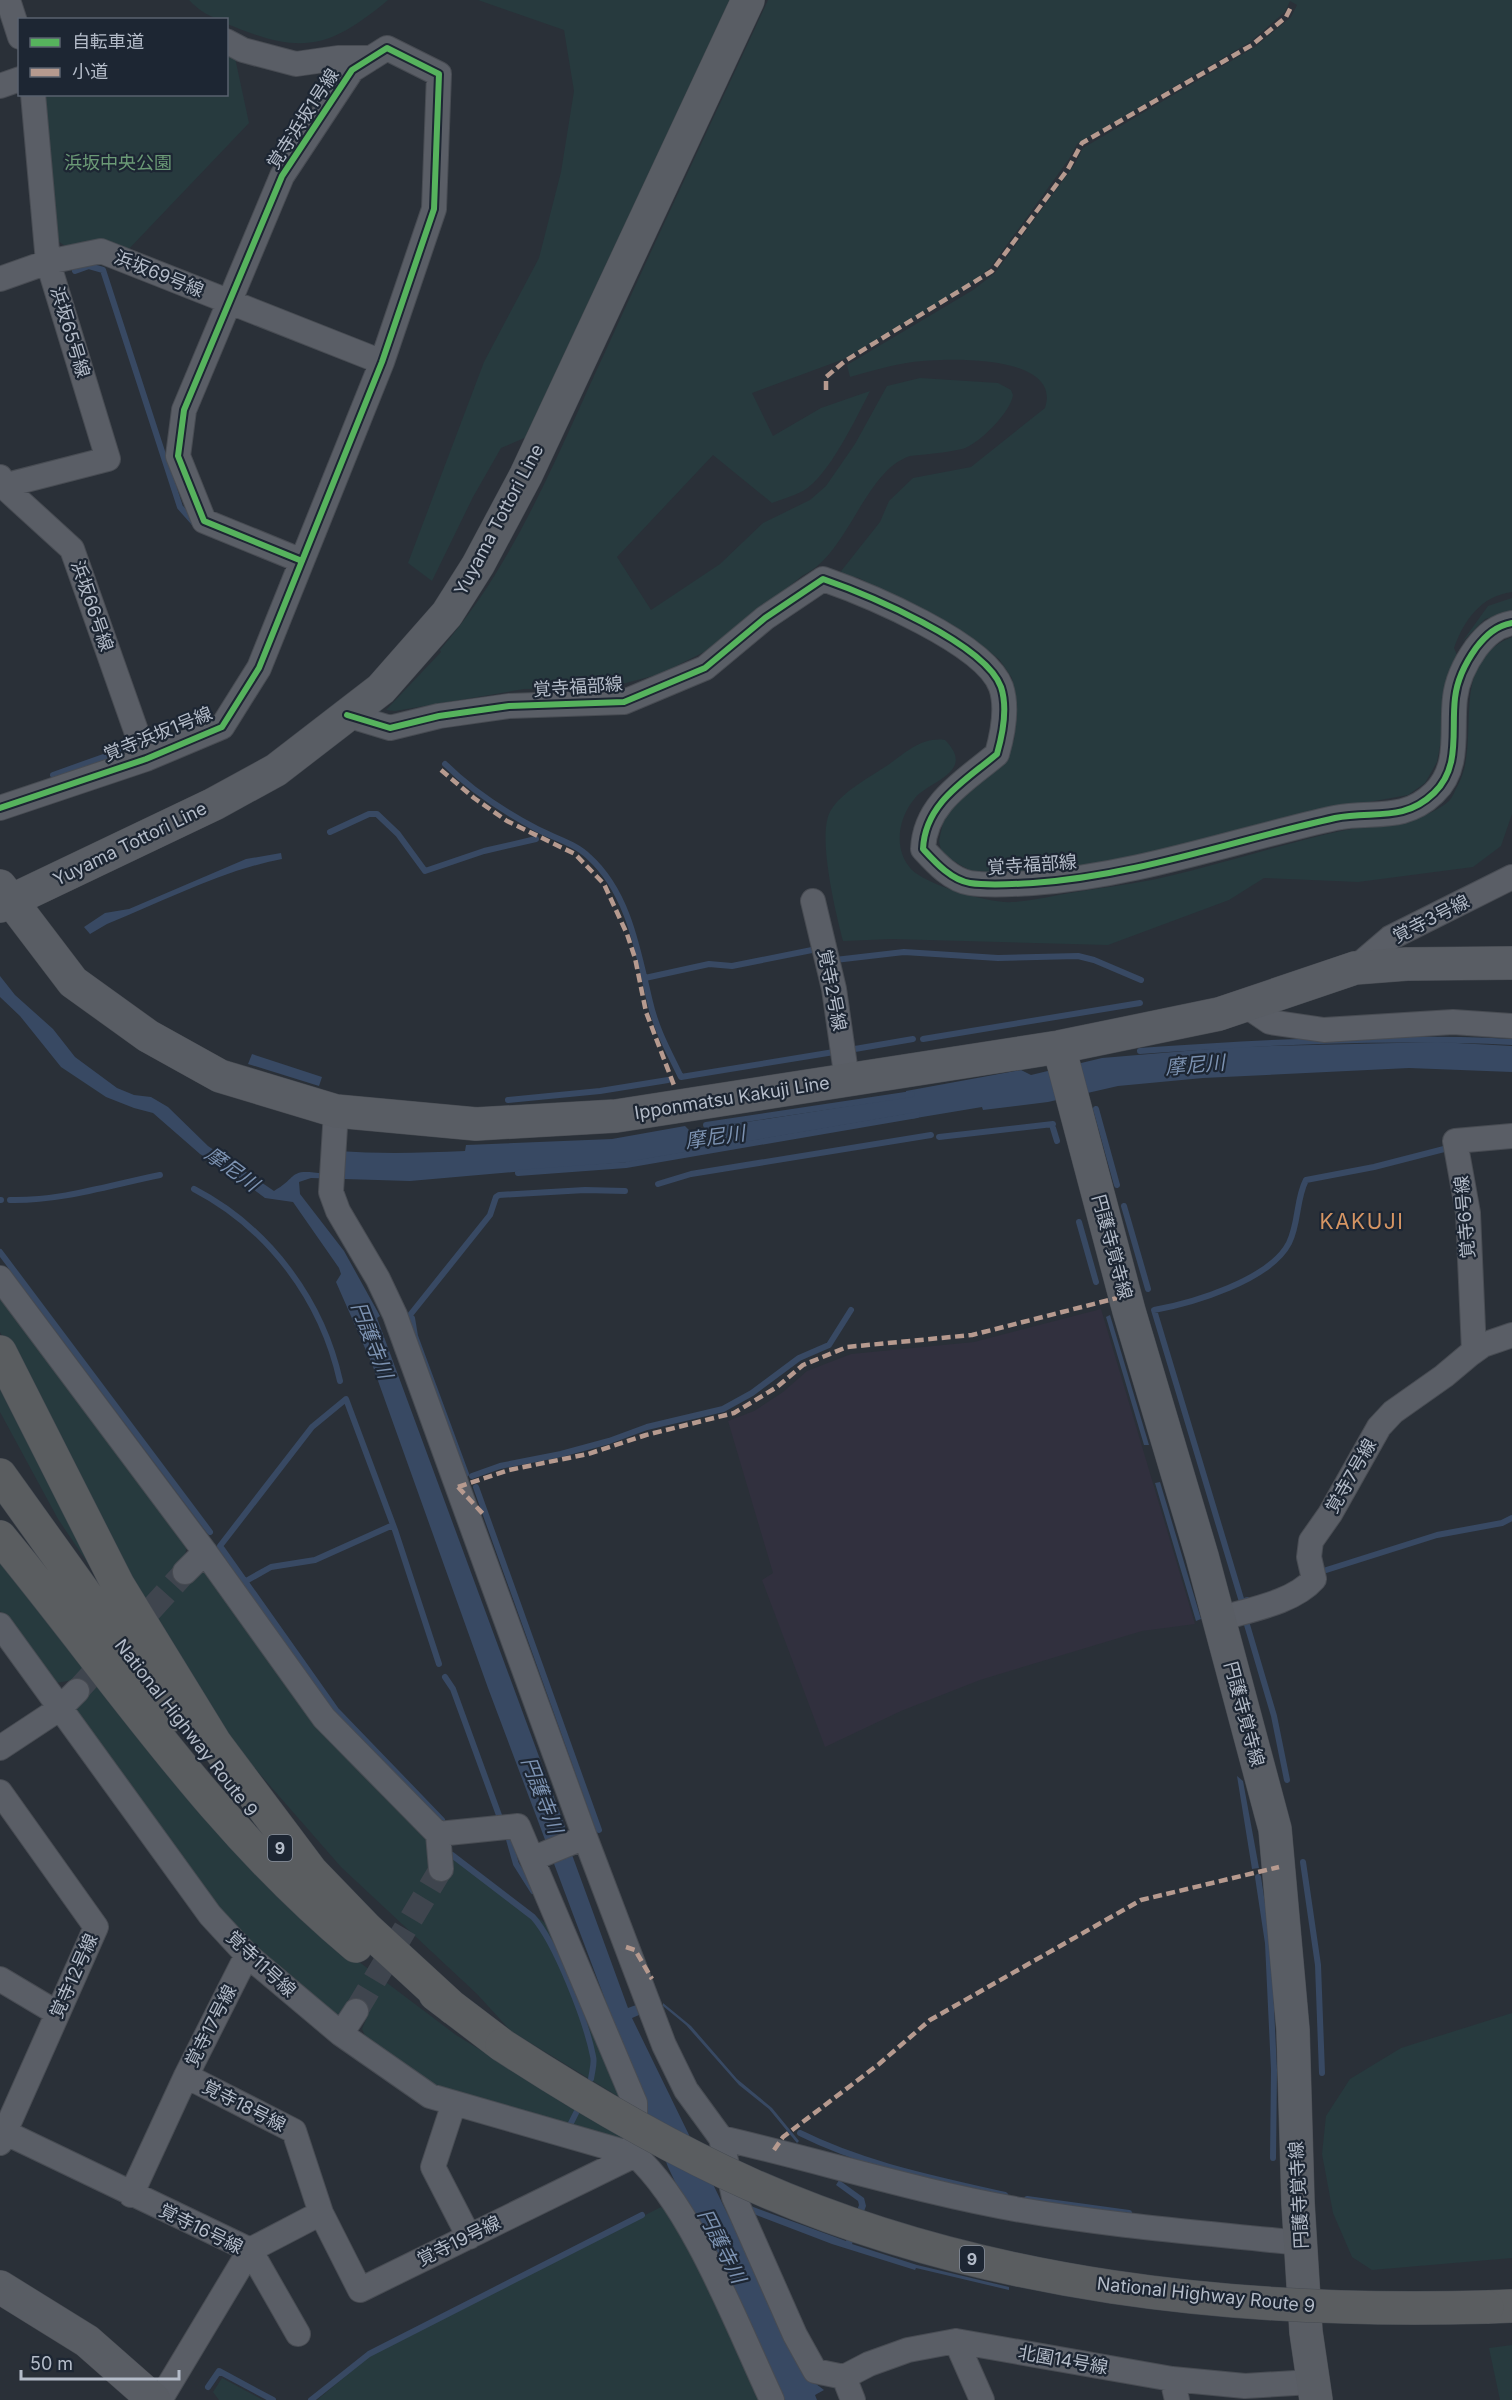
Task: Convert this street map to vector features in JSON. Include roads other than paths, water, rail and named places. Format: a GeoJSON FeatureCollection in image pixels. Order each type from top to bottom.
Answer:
{"type":"FeatureCollection","features":[{"type":"Feature","properties":{"kind":"highway"},"geometry":{"type":"LineString","coordinates":[[0,1352],[118,1585],[215,1743],[311,1871],[367,1929],[453,2008]]}},
{"type":"Feature","properties":{"kind":"highway","name":"National Highway Route 9"},"geometry":{"type":"LineString","coordinates":[[0,1458],[98,1613]]}},
{"type":"Feature","properties":{"kind":"highway","name":"National Highway Route 9"},"geometry":{"type":"LineString","coordinates":[[0,1475],[177,1722],[274,1841],[331,1902],[392,1958],[502,2045],[624,2121],[718,2169],[811,2208],[938,2250],[1041,2274],[1152,2293],[1314,2307],[1499,2306]]}},
{"type":"Feature","properties":{"kind":"highway"},"geometry":{"type":"LineString","coordinates":[[0,1537],[167,1752],[255,1852],[312,1908],[357,1947],[410,1984],[453,2008]]}},
{"type":"Feature","properties":{"kind":"main road","name":"Yuyama Tottori Line"},"geometry":{"type":"LineString","coordinates":[[4,898],[214,804],[276,770],[381,689],[447,614],[478,565],[556,412],[748,0]]}},
{"type":"Feature","properties":{"kind":"main road","name":"Ipponmatsu Kakuji Line"},"geometry":{"type":"LineString","coordinates":[[4,898],[72,982],[148,1036],[220,1076],[334,1121],[476,1124],[604,1117],[847,1080],[1061,1054],[1219,1014],[1355,968],[1407,964],[1512,963]]}},
{"type":"Feature","properties":{"kind":"main road","name":"円護寺覚寺線"},"geometry":{"type":"LineString","coordinates":[[1061,1054],[1129,1311],[1219,1619],[1275,1829],[1293,2030],[1300,2243],[1306,2332],[1314,2391]]}},
{"type":"Feature","properties":{"kind":"main road"},"geometry":{"type":"LineString","coordinates":[[0,2288],[87,2341],[154,2400]]}},
{"type":"Feature","properties":{"kind":"street"},"geometry":{"type":"LineString","coordinates":[[8,0],[18,31]]}},
{"type":"Feature","properties":{"kind":"street"},"geometry":{"type":"LineString","coordinates":[[228,42],[243,50],[297,64],[338,58],[371,58]]}},
{"type":"Feature","properties":{"kind":"street","name":"覚寺浜坂1号線"},"geometry":{"type":"LineString","coordinates":[[0,808],[146,759],[222,727],[259,668],[382,363],[434,208],[439,75],[387,48],[352,70],[282,176],[184,410],[178,456],[204,521],[302,561]]}},
{"type":"Feature","properties":{"kind":"street"},"geometry":{"type":"LineString","coordinates":[[0,86],[18,81]]}},
{"type":"Feature","properties":{"kind":"street","name":"浜坂65号線"},"geometry":{"type":"LineString","coordinates":[[1,482],[108,459],[48,262],[33,96]]}},
{"type":"Feature","properties":{"kind":"street","name":"浜坂69号線"},"geometry":{"type":"LineString","coordinates":[[0,279],[48,262],[101,251],[382,363]]}},
{"type":"Feature","properties":{"kind":"street","name":"浜坂66号線"},"geometry":{"type":"LineString","coordinates":[[1,482],[72,549],[146,759]]}},
{"type":"Feature","properties":{"kind":"street","name":"覚寺福部線"},"geometry":{"type":"LineString","coordinates":[[347,715],[390,728],[439,716],[509,706],[624,702],[705,668],[765,618],[823,579],[891,606],[967,649],[987,665],[1000,686],[1005,714],[997,754],[947,795],[931,814],[923,832],[922,849],[941,868],[968,883],[1067,881],[1166,861],[1338,818],[1399,814],[1414,807],[1435,792],[1449,769],[1455,746],[1455,697],[1466,663],[1485,636],[1502,625],[1512,623]]}},
{"type":"Feature","properties":{"kind":"street","name":"覚寺3号線"},"geometry":{"type":"LineString","coordinates":[[1355,968],[1390,938],[1512,878]]}},
{"type":"Feature","properties":{"kind":"street","name":"覚寺2号線"},"geometry":{"type":"LineString","coordinates":[[813,901],[834,989],[847,1080]]}},
{"type":"Feature","properties":{"kind":"street"},"geometry":{"type":"LineString","coordinates":[[1245,1005],[1270,1022],[1324,1030],[1394,1028],[1453,1022],[1512,1026]]}},
{"type":"Feature","properties":{"kind":"street"},"geometry":{"type":"LineString","coordinates":[[334,1121],[330,1185],[338,1211],[378,1279],[395,1315],[585,1837],[664,2045],[686,2090],[721,2138],[734,2197],[795,2336],[815,2371],[844,2377],[853,2400]]}},
{"type":"Feature","properties":{"kind":"street","name":"覚寺6号線"},"geometry":{"type":"LineString","coordinates":[[1474,1351],[1468,1213],[1455,1141],[1512,1136]]}},
{"type":"Feature","properties":{"kind":"street"},"geometry":{"type":"LineString","coordinates":[[0,1278],[205,1552],[324,1718],[438,1834],[441,1869]]}},
{"type":"Feature","properties":{"kind":"street","name":"覚寺7号線"},"geometry":{"type":"LineString","coordinates":[[1219,1619],[1282,1599],[1306,1588],[1314,1579],[1308,1557],[1311,1541],[1330,1514],[1379,1427],[1394,1412],[1474,1351],[1512,1335]]}},
{"type":"Feature","properties":{"kind":"street"},"geometry":{"type":"LineString","coordinates":[[184,1572],[205,1552]]}},
{"type":"Feature","properties":{"kind":"street","name":"覚寺11号線"},"geometry":{"type":"LineString","coordinates":[[0,1625],[59,1710],[210,1915],[248,1955],[341,2034],[430,2096],[635,2155]]}},
{"type":"Feature","properties":{"kind":"street"},"geometry":{"type":"LineString","coordinates":[[0,1748],[59,1710],[77,1691]]}},
{"type":"Feature","properties":{"kind":"street","name":"覚寺12号線"},"geometry":{"type":"LineString","coordinates":[[0,1792],[96,1927],[1,2135]]}},
{"type":"Feature","properties":{"kind":"street"},"geometry":{"type":"LineString","coordinates":[[438,1834],[518,1826],[635,2103],[635,2155],[654,2172],[699,2245],[772,2400]]}},
{"type":"Feature","properties":{"kind":"street"},"geometry":{"type":"LineString","coordinates":[[532,1859],[585,1837]]}},
{"type":"Feature","properties":{"kind":"street","name":"覚寺17号線"},"geometry":{"type":"LineString","coordinates":[[131,2195],[186,2076],[248,1955]]}},
{"type":"Feature","properties":{"kind":"street"},"geometry":{"type":"LineString","coordinates":[[0,1979],[57,2013]]}},
{"type":"Feature","properties":{"kind":"street"},"geometry":{"type":"LineString","coordinates":[[341,2034],[356,2011]]}},
{"type":"Feature","properties":{"kind":"street","name":"覚寺18号線"},"geometry":{"type":"LineString","coordinates":[[186,2076],[294,2132],[321,2213]]}},
{"type":"Feature","properties":{"kind":"street"},"geometry":{"type":"LineString","coordinates":[[454,2103],[433,2167],[469,2237]]}},
{"type":"Feature","properties":{"kind":"street","name":"覚寺16号線"},"geometry":{"type":"LineString","coordinates":[[1,2135],[250,2250],[160,2400]]}},
{"type":"Feature","properties":{"kind":"street"},"geometry":{"type":"LineString","coordinates":[[721,2138],[903,2184],[1020,2210],[1120,2224],[1300,2243]]}},
{"type":"Feature","properties":{"kind":"street","name":"覚寺19号線"},"geometry":{"type":"LineString","coordinates":[[321,2213],[360,2290],[635,2155]]}},
{"type":"Feature","properties":{"kind":"street"},"geometry":{"type":"LineString","coordinates":[[298,2334],[250,2250],[321,2213]]}},
{"type":"Feature","properties":{"kind":"street"},"geometry":{"type":"LineString","coordinates":[[956,2341],[981,2400]]}},
{"type":"Feature","properties":{"kind":"street","name":"北園14号線"},"geometry":{"type":"LineString","coordinates":[[844,2377],[869,2364],[908,2350],[956,2341],[1175,2389],[1245,2386],[1314,2391]]}},
{"type":"Feature","properties":{"kind":"water"},"geometry":{"type":"Polygon","coordinates":[[[281,853],[282,859],[259,864],[193,887],[107,924],[90,934],[84,927],[105,913],[129,909],[246,859],[281,853]]]}},
{"type":"Feature","properties":{"kind":"water"},"geometry":{"type":"Polygon","coordinates":[[[0,976],[15,995],[53,1029],[75,1057],[117,1088],[134,1095],[151,1097],[168,1107],[208,1146],[274,1191],[299,1173],[324,1174],[337,1151],[401,1153],[465,1151],[466,1145],[612,1139],[685,1126],[690,1131],[906,1097],[906,1091],[1021,1070],[1031,1075],[1102,1058],[1233,1047],[1438,1042],[1512,1046],[1512,1072],[1409,1068],[1203,1078],[1118,1086],[1048,1102],[983,1110],[982,1107],[910,1119],[908,1114],[629,1162],[410,1181],[311,1178],[299,1182],[300,1194],[344,1251],[380,1316],[377,1318],[568,1835],[571,1852],[628,2008],[636,2005],[639,2015],[632,2018],[807,2377],[824,2390],[815,2395],[817,2400],[779,2400],[668,2167],[488,1688],[372,1364],[336,1282],[341,1274],[339,1268],[293,1202],[265,1198],[200,1154],[153,1113],[106,1097],[61,1067],[20,1016],[0,997],[0,976]]]}},
{"type":"Feature","properties":{"kind":"water"},"geometry":{"type":"Polygon","coordinates":[[[252,1054],[322,1077],[319,1086],[248,1064],[252,1054]]]}},
{"type":"Feature","properties":{"kind":"water"},"geometry":{"type":"Polygon","coordinates":[[[1110,1315],[1149,1445],[1144,1445],[1106,1317],[1110,1315]]]}},
{"type":"Feature","properties":{"kind":"water"},"geometry":{"type":"Polygon","coordinates":[[[1160,1482],[1201,1619],[1196,1621],[1155,1483],[1160,1482]]]}},
{"type":"Feature","properties":{"kind":"water"},"geometry":{"type":"Polygon","coordinates":[[[1237,1776],[1243,1781],[1259,1868],[1252,1869],[1237,1776]]]}},
{"type":"Feature","properties":{"kind":"water"},"geometry":{"type":"Polygon","coordinates":[[[663,2003],[691,2026],[737,2079],[772,2108],[799,2141],[797,2143],[769,2109],[739,2085],[686,2025],[663,2006],[663,2003]]]}},
{"type":"Feature","properties":{"kind":"water"},"geometry":{"type":"Polygon","coordinates":[[[839,2180],[864,2198],[866,2206],[852,2244],[917,2265],[1009,2287],[1009,2290],[916,2268],[915,2270],[832,2244],[746,2211],[748,2205],[846,2241],[859,2205],[858,2201],[836,2185],[839,2180]]]}},
{"type":"Feature","properties":{"kind":"waterway"},"geometry":{"type":"LineString","coordinates":[[75,271],[89,266],[103,270],[180,507],[195,524]]}},
{"type":"Feature","properties":{"kind":"waterway"},"geometry":{"type":"LineString","coordinates":[[53,775],[126,749]]}},
{"type":"Feature","properties":{"kind":"waterway"},"geometry":{"type":"LineString","coordinates":[[445,764],[477,792],[500,808],[577,848],[603,872],[614,888],[630,924],[656,1022],[681,1077],[834,1052]]}},
{"type":"Feature","properties":{"kind":"waterway"},"geometry":{"type":"LineString","coordinates":[[330,832],[369,814],[377,814],[398,834],[425,871],[484,851],[536,839]]}},
{"type":"Feature","properties":{"kind":"waterway"},"geometry":{"type":"LineString","coordinates":[[645,978],[709,964],[732,966],[817,949]]}},
{"type":"Feature","properties":{"kind":"waterway"},"geometry":{"type":"LineString","coordinates":[[835,960],[904,952],[998,958],[1078,956],[1094,960],[1141,980]]}},
{"type":"Feature","properties":{"kind":"waterway"},"geometry":{"type":"LineString","coordinates":[[923,1039],[1140,1003]]}},
{"type":"Feature","properties":{"kind":"waterway"},"geometry":{"type":"LineString","coordinates":[[849,1050],[913,1039]]}},
{"type":"Feature","properties":{"kind":"waterway","name":"摩尼川"},"geometry":{"type":"LineString","coordinates":[[1140,1051],[1326,1041],[1512,1042]]}},
{"type":"Feature","properties":{"kind":"waterway"},"geometry":{"type":"LineString","coordinates":[[508,1100],[600,1091],[668,1080]]}},
{"type":"Feature","properties":{"kind":"waterway","name":"摩尼川"},"geometry":{"type":"LineString","coordinates":[[706,1125],[912,1094]]}},
{"type":"Feature","properties":{"kind":"waterway"},"geometry":{"type":"LineString","coordinates":[[1096,1109],[1117,1185]]}},
{"type":"Feature","properties":{"kind":"waterway","name":"摩尼川"},"geometry":{"type":"LineString","coordinates":[[518,1173],[626,1165],[917,1115]]}},
{"type":"Feature","properties":{"kind":"waterway"},"geometry":{"type":"LineString","coordinates":[[939,1137],[1053,1124]]}},
{"type":"Feature","properties":{"kind":"waterway"},"geometry":{"type":"LineString","coordinates":[[1053,1128],[1057,1141]]}},
{"type":"Feature","properties":{"kind":"waterway"},"geometry":{"type":"LineString","coordinates":[[658,1184],[691,1174],[931,1135]]}},
{"type":"Feature","properties":{"kind":"waterway"},"geometry":{"type":"LineString","coordinates":[[1247,1600],[1242,1602],[1154,1310],[1189,1302],[1229,1288],[1265,1268],[1289,1243],[1306,1180],[1374,1167],[1448,1148]]}},
{"type":"Feature","properties":{"kind":"waterway"},"geometry":{"type":"LineString","coordinates":[[10,1200],[29,1200],[86,1192],[160,1175]]}},
{"type":"Feature","properties":{"kind":"waterway"},"geometry":{"type":"LineString","coordinates":[[194,1189],[221,1205],[246,1224],[288,1269],[306,1295],[320,1322],[332,1351],[340,1381]]}},
{"type":"Feature","properties":{"kind":"waterway"},"geometry":{"type":"LineString","coordinates":[[410,1315],[490,1215],[496,1197],[499,1195],[585,1190],[625,1191]]}},
{"type":"Feature","properties":{"kind":"waterway"},"geometry":{"type":"LineString","coordinates":[[1124,1206],[1148,1289]]}},
{"type":"Feature","properties":{"kind":"waterway"},"geometry":{"type":"LineString","coordinates":[[1079,1222],[1096,1282]]}},
{"type":"Feature","properties":{"kind":"waterway"},"geometry":{"type":"LineString","coordinates":[[0,1252],[210,1532]]}},
{"type":"Feature","properties":{"kind":"waterway"},"geometry":{"type":"LineString","coordinates":[[472,1476],[500,1466],[561,1454],[609,1441],[647,1427],[723,1409],[752,1393],[799,1358],[829,1345],[851,1310]]}},
{"type":"Feature","properties":{"kind":"waterway"},"geometry":{"type":"LineString","coordinates":[[412,1318],[415,1336],[466,1474]]}},
{"type":"Feature","properties":{"kind":"waterway"},"geometry":{"type":"LineString","coordinates":[[439,1664],[395,1530],[346,1399],[312,1427],[220,1546],[336,1710],[442,1820]]}},
{"type":"Feature","properties":{"kind":"waterway"},"geometry":{"type":"LineString","coordinates":[[476,1487],[599,1830]]}},
{"type":"Feature","properties":{"kind":"waterway"},"geometry":{"type":"LineString","coordinates":[[1320,1569],[1320,1572],[1437,1535],[1502,1523],[1512,1518]]}},
{"type":"Feature","properties":{"kind":"waterway"},"geometry":{"type":"LineString","coordinates":[[246,1581],[271,1567],[315,1560],[393,1525]]}},
{"type":"Feature","properties":{"kind":"waterway"},"geometry":{"type":"LineString","coordinates":[[1245,1618],[1274,1716],[1287,1780]]}},
{"type":"Feature","properties":{"kind":"waterway"},"geometry":{"type":"LineString","coordinates":[[445,1677],[453,1689],[500,1818]]}},
{"type":"Feature","properties":{"kind":"waterway"},"geometry":{"type":"LineString","coordinates":[[508,1836],[516,1864],[533,1891]]}},
{"type":"Feature","properties":{"kind":"waterway"},"geometry":{"type":"LineString","coordinates":[[452,1855],[533,1917],[542,1929],[569,1983],[584,2023],[594,2059],[591,2079]]}},
{"type":"Feature","properties":{"kind":"waterway"},"geometry":{"type":"LineString","coordinates":[[1303,1862],[1318,1965],[1322,2073]]}},
{"type":"Feature","properties":{"kind":"waterway"},"geometry":{"type":"LineString","coordinates":[[1258,1877],[1268,1943],[1274,2070],[1273,2158]]}},
{"type":"Feature","properties":{"kind":"waterway"},"geometry":{"type":"LineString","coordinates":[[570,2125],[577,2111]]}},
{"type":"Feature","properties":{"kind":"waterway"},"geometry":{"type":"LineString","coordinates":[[800,2133],[849,2154],[875,2162],[1005,2195]]}},
{"type":"Feature","properties":{"kind":"waterway"},"geometry":{"type":"LineString","coordinates":[[1027,2199],[1129,2213]]}},
{"type":"Feature","properties":{"kind":"waterway"},"geometry":{"type":"LineString","coordinates":[[311,2400],[369,2354],[642,2215]]}},
{"type":"Feature","properties":{"kind":"waterway"},"geometry":{"type":"LineString","coordinates":[[208,2387],[219,2371],[273,2400]]}},
{"type":"Feature","properties":{"kind":"tunnel"},"geometry":{"type":"LineString","coordinates":[[77,1691],[185,1572]]}},
{"type":"Feature","properties":{"kind":"tunnel"},"geometry":{"type":"LineString","coordinates":[[356,2011],[441,1869]]}},
{"type":"Feature","properties":{"kind":"district","name":"KAKUJI"},"geometry":{"type":"Point","coordinates":[1362,1222]}},
{"type":"Feature","properties":{"kind":"park label","name":"浜坂中央公園"},"geometry":{"type":"Point","coordinates":[118,163]}},
{"type":"Feature","properties":{"kind":"water label","name":"円護寺川"},"geometry":{"type":"Point","coordinates":[372,1340]}},
{"type":"Feature","properties":{"kind":"water label","name":"円護寺川"},"geometry":{"type":"Point","coordinates":[542,1795]}},
{"type":"Feature","properties":{"kind":"water label","name":"円護寺川"},"geometry":{"type":"Point","coordinates":[722,2246]}}]}
